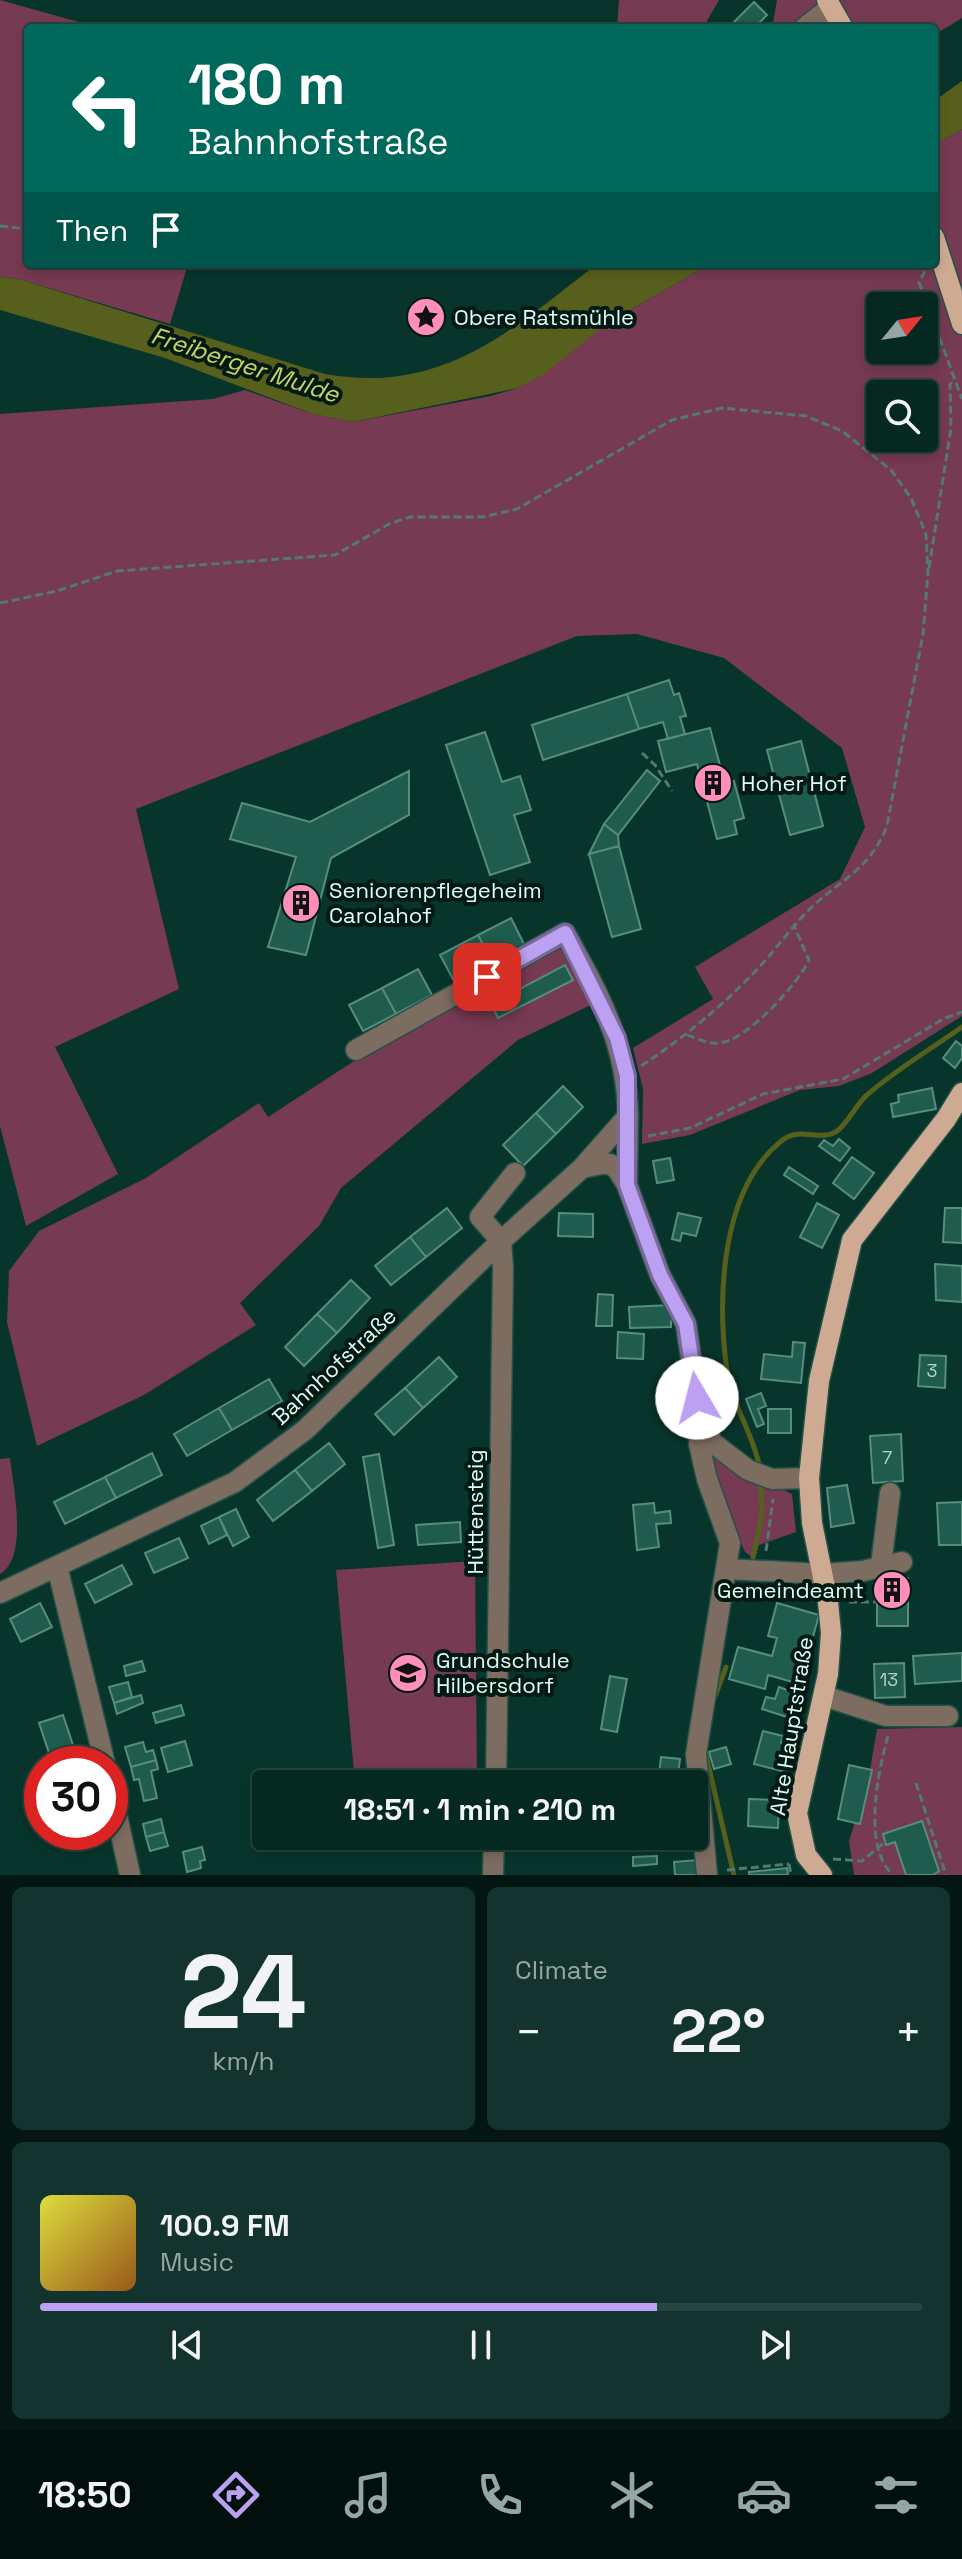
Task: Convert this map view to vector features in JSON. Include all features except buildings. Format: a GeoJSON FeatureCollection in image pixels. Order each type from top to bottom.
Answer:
{"type":"FeatureCollection","features":[{"type":"Feature","properties":{"kind":"main road"},"geometry":{"type":"LineString","coordinates":[[829,4],[841,24]]}},
{"type":"Feature","properties":{"kind":"main road"},"geometry":{"type":"LineString","coordinates":[[938,261],[962,324]]}},
{"type":"Feature","properties":{"kind":"main road","name":"Alte Hauptstraße"},"geometry":{"type":"LineString","coordinates":[[810,1868],[797,1813],[824,1696],[831,1633],[812,1523],[809,1478],[819,1381],[852,1240],[954,1118],[961,1090]]}},
{"type":"Feature","properties":{"kind":"street"},"geometry":{"type":"LineString","coordinates":[[808,24],[829,4]]}},
{"type":"Feature","properties":{"kind":"street"},"geometry":{"type":"LineString","coordinates":[[356,1050],[565,933],[624,1034],[627,1185]]}},
{"type":"Feature","properties":{"kind":"street","name":"Bahnhofstraße"},"geometry":{"type":"LineString","coordinates":[[0,1593],[235,1482],[305,1430],[501,1241],[582,1168],[628,1116]]}},
{"type":"Feature","properties":{"kind":"street"},"geometry":{"type":"LineString","coordinates":[[582,1168],[610,1164],[627,1185],[660,1275],[686,1324],[700,1422],[699,1444],[707,1479],[730,1543],[696,1754],[707,1875]]}},
{"type":"Feature","properties":{"kind":"street"},"geometry":{"type":"LineString","coordinates":[[501,1241],[480,1217],[515,1173]]}},
{"type":"Feature","properties":{"kind":"street","name":"Hüttensteig"},"geometry":{"type":"LineString","coordinates":[[496,1770],[501,1241]]}},
{"type":"Feature","properties":{"kind":"street"},"geometry":{"type":"LineString","coordinates":[[700,1422],[723,1454],[748,1470],[774,1479],[809,1478]]}},
{"type":"Feature","properties":{"kind":"street"},"geometry":{"type":"LineString","coordinates":[[881,1565],[890,1493]]}},
{"type":"Feature","properties":{"kind":"street"},"geometry":{"type":"LineString","coordinates":[[728,1569],[823,1574],[863,1571],[902,1562]]}},
{"type":"Feature","properties":{"kind":"street"},"geometry":{"type":"LineString","coordinates":[[57,1566],[101,1746]]}},
{"type":"Feature","properties":{"kind":"street"},"geometry":{"type":"LineString","coordinates":[[824,1696],[886,1716],[948,1716]]}},
{"type":"Feature","properties":{"kind":"street"},"geometry":{"type":"LineString","coordinates":[[125,1850],[130,1875]]}},
{"type":"Feature","properties":{"kind":"street"},"geometry":{"type":"LineString","coordinates":[[493,1875],[494,1850]]}},
{"type":"Feature","properties":{"kind":"path"},"geometry":{"type":"LineString","coordinates":[[0,226],[24,229]]}},
{"type":"Feature","properties":{"kind":"path"},"geometry":{"type":"LineString","coordinates":[[926,268],[919,282],[962,399]]}},
{"type":"Feature","properties":{"kind":"path"},"geometry":{"type":"LineString","coordinates":[[627,1076],[687,1035],[740,987],[832,889],[866,864],[877,851],[887,826],[923,634],[928,572],[951,428],[950,385],[954,377]]}},
{"type":"Feature","properties":{"kind":"path"},"geometry":{"type":"LineString","coordinates":[[0,603],[57,591],[117,571],[335,555],[391,523],[410,517],[483,517],[517,509],[672,420],[722,408],[806,416],[828,423],[877,457],[891,470],[922,520],[928,572]]}},
{"type":"Feature","properties":{"kind":"path"},"geometry":{"type":"LineString","coordinates":[[642,753],[655,765],[672,791]]}},
{"type":"Feature","properties":{"kind":"path"},"geometry":{"type":"LineString","coordinates":[[687,1035],[708,1043],[724,1042],[743,1032],[791,987],[809,960],[794,926]]}},
{"type":"Feature","properties":{"kind":"path"},"geometry":{"type":"LineString","coordinates":[[628,1138],[690,1128],[763,1094],[843,1079],[932,1025],[962,1012]]}},
{"type":"Feature","properties":{"kind":"path"},"geometry":{"type":"LineString","coordinates":[[764,1571],[774,1479]]}},
{"type":"Feature","properties":{"kind":"path"},"geometry":{"type":"LineString","coordinates":[[828,1602],[877,1602]]}},
{"type":"Feature","properties":{"kind":"path"},"geometry":{"type":"LineString","coordinates":[[889,1731],[875,1796],[879,1849],[893,1875]]}},
{"type":"Feature","properties":{"kind":"path"},"geometry":{"type":"LineString","coordinates":[[916,1783],[946,1875]]}},
{"type":"Feature","properties":{"kind":"path"},"geometry":{"type":"LineString","coordinates":[[728,1870],[810,1868],[818,1854],[852,1863],[879,1849],[885,1842]]}},
{"type":"Feature","properties":{"kind":"shaded area"},"geometry":{"type":"Polygon","coordinates":[[[0,0],[86,24],[24,24],[24,268],[187,268],[170,324],[22,280],[0,277],[0,0]]]}},
{"type":"Feature","properties":{"kind":"shaded area"},"geometry":{"type":"Polygon","coordinates":[[[619,0],[719,0],[705,24],[617,24],[619,0]]]}},
{"type":"Feature","properties":{"kind":"shaded area"},"geometry":{"type":"Polygon","coordinates":[[[777,0],[962,0],[962,18],[938,33],[938,24],[773,24],[777,0]]]}},
{"type":"Feature","properties":{"kind":"shaded area"},"geometry":{"type":"Polygon","coordinates":[[[962,129],[962,1016],[872,1073],[839,1086],[800,1090],[690,1135],[642,1144],[643,1089],[633,1048],[713,999],[695,967],[840,879],[865,827],[842,748],[724,658],[637,634],[577,636],[136,809],[179,989],[55,1047],[118,1174],[26,1226],[0,1126],[0,414],[213,399],[245,390],[313,414],[353,422],[518,388],[609,322],[703,268],[938,268],[938,143],[962,129]]]}},
{"type":"Feature","properties":{"kind":"shaded area"},"geometry":{"type":"Polygon","coordinates":[[[566,942],[597,1002],[518,1040],[341,1188],[319,1226],[240,1303],[256,1325],[144,1395],[37,1446],[7,1322],[9,1271],[39,1231],[146,1178],[259,1103],[268,1117],[371,1050],[566,942]]]}},
{"type":"Feature","properties":{"kind":"shaded area"},"geometry":{"type":"Polygon","coordinates":[[[710,1454],[792,1494],[796,1532],[759,1545],[755,1559],[745,1552],[709,1474],[710,1454]]]}},
{"type":"Feature","properties":{"kind":"shaded area"},"geometry":{"type":"Polygon","coordinates":[[[10,1458],[17,1537],[9,1565],[0,1574],[0,1459],[10,1458]]]}},
{"type":"Feature","properties":{"kind":"shaded area","name":"Grundschule Hilbersdorf"},"geometry":{"type":"Polygon","coordinates":[[[475,1561],[477,1770],[354,1770],[336,1570],[475,1561]]]}},
{"type":"Feature","properties":{"kind":"shaded area"},"geometry":{"type":"Polygon","coordinates":[[[962,1727],[962,1875],[854,1875],[849,1841],[855,1822],[861,1823],[877,1729],[962,1727]]]}},
{"type":"Feature","properties":{"kind":"water"},"geometry":{"type":"Polygon","coordinates":[[[962,81],[962,129],[938,143],[938,98],[962,81]]]}},
{"type":"Feature","properties":{"kind":"water","name":"Freiberger Mulde"},"geometry":{"type":"Polygon","coordinates":[[[592,268],[703,268],[609,322],[544,374],[518,388],[353,422],[313,414],[165,358],[0,310],[0,277],[22,280],[325,374],[367,378],[405,375],[440,366],[473,352],[534,312],[592,268]]]}},
{"type":"Feature","properties":{"kind":"waterway"},"geometry":{"type":"LineString","coordinates":[[760,1469],[730,1384],[724,1342],[724,1279],[728,1246],[735,1215],[747,1185],[763,1160],[784,1139],[797,1134],[824,1135],[837,1131],[868,1094],[962,1027]]}},
{"type":"Feature","properties":{"kind":"waterway"},"geometry":{"type":"LineString","coordinates":[[753,1557],[762,1515],[761,1479]]}},
{"type":"Feature","properties":{"kind":"waterway"},"geometry":{"type":"LineString","coordinates":[[714,1699],[726,1667]]}},
{"type":"Feature","properties":{"kind":"waterway"},"geometry":{"type":"LineString","coordinates":[[706,1755],[734,1875]]}},
{"type":"Feature","properties":{"kind":"place","name":"Obere Ratsmühle"},"geometry":{"type":"Point","coordinates":[426,317]}},
{"type":"Feature","properties":{"kind":"place","name":"Hoher Hof"},"geometry":{"type":"Point","coordinates":[713,783]}},
{"type":"Feature","properties":{"kind":"place","name":"Seniorenpflegeheim Carolahof"},"geometry":{"type":"Point","coordinates":[301,903]}},
{"type":"Feature","properties":{"kind":"place","name":"Gemeindeamt"},"geometry":{"type":"Point","coordinates":[892,1590]}},
{"type":"Feature","properties":{"kind":"place","name":"Grundschule Hilbersdorf"},"geometry":{"type":"Point","coordinates":[408,1673]}},
{"type":"Feature","properties":{"kind":"route"},"geometry":{"type":"LineString","coordinates":[[487,977],[565,933],[601,1000],[617,1038],[627,1076],[627,1185],[660,1275],[686,1324],[697,1398]]}}]}
